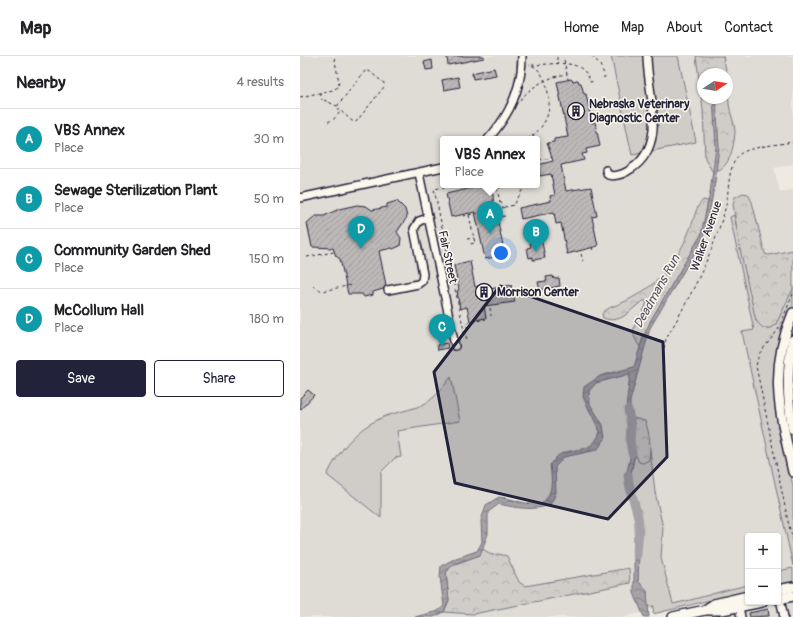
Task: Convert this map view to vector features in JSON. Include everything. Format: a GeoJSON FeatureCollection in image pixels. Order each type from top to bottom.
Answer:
{"type":"FeatureCollection","features":[{"type":"Feature","properties":{"kind":"main road"},"geometry":{"type":"LineString","coordinates":[[793,312],[782,345],[778,386],[783,426],[793,472]]}},
{"type":"Feature","properties":{"kind":"main road"},"geometry":{"type":"LineString","coordinates":[[793,340],[787,382],[788,402],[793,429]]}},
{"type":"Feature","properties":{"kind":"main road"},"geometry":{"type":"LineString","coordinates":[[781,595],[793,587]]}},
{"type":"Feature","properties":{"kind":"main road"},"geometry":{"type":"LineString","coordinates":[[781,596],[793,596]]}},
{"type":"Feature","properties":{"kind":"main road"},"geometry":{"type":"LineString","coordinates":[[738,603],[745,598]]}},
{"type":"Feature","properties":{"kind":"main road"},"geometry":{"type":"LineString","coordinates":[[673,617],[706,610],[714,604],[745,603]]}},
{"type":"Feature","properties":{"kind":"street"},"geometry":{"type":"LineString","coordinates":[[490,136],[507,114],[514,98],[520,82],[522,56]]}},
{"type":"Feature","properties":{"kind":"street"},"geometry":{"type":"LineString","coordinates":[[606,170],[608,175],[613,176],[628,171],[642,159],[652,142],[653,124],[647,56]]}},
{"type":"Feature","properties":{"kind":"street"},"geometry":{"type":"LineString","coordinates":[[300,198],[440,168]]}},
{"type":"Feature","properties":{"kind":"street","name":"Fair Street"},"geometry":{"type":"LineString","coordinates":[[419,173],[455,346]]}},
{"type":"Feature","properties":{"kind":"street"},"geometry":{"type":"LineString","coordinates":[[388,290],[418,284],[422,281],[423,274],[414,229],[419,221],[428,218]]}},
{"type":"Feature","properties":{"kind":"street"},"geometry":{"type":"LineString","coordinates":[[781,602],[785,615]]}},
{"type":"Feature","properties":{"kind":"street"},"geometry":{"type":"LineString","coordinates":[[738,603],[741,617]]}},
{"type":"Feature","properties":{"kind":"path"},"geometry":{"type":"LineString","coordinates":[[300,97],[333,90],[339,85],[334,56]]}},
{"type":"Feature","properties":{"kind":"path"},"geometry":{"type":"LineString","coordinates":[[592,56],[600,64],[605,77],[600,78]]}},
{"type":"Feature","properties":{"kind":"path"},"geometry":{"type":"LineString","coordinates":[[557,57],[557,65]]}},
{"type":"Feature","properties":{"kind":"path"},"geometry":{"type":"LineString","coordinates":[[564,60],[568,79]]}},
{"type":"Feature","properties":{"kind":"path"},"geometry":{"type":"LineString","coordinates":[[527,65],[566,64],[580,67],[588,74],[590,82],[594,81]]}},
{"type":"Feature","properties":{"kind":"path"},"geometry":{"type":"LineString","coordinates":[[531,65],[539,72],[549,95],[549,112],[543,125],[533,135]]}},
{"type":"Feature","properties":{"kind":"path"},"geometry":{"type":"LineString","coordinates":[[320,92],[323,100],[337,106],[340,111],[352,121],[356,122],[384,87],[384,83],[367,71],[337,106]]}},
{"type":"Feature","properties":{"kind":"path"},"geometry":{"type":"LineString","coordinates":[[517,104],[529,90],[544,81],[567,74]]}},
{"type":"Feature","properties":{"kind":"path"},"geometry":{"type":"LineString","coordinates":[[328,122],[334,119],[340,111]]}},
{"type":"Feature","properties":{"kind":"path","name":"Walker Avenue"},"geometry":{"type":"LineString","coordinates":[[664,348],[666,339],[699,280],[714,244],[726,207],[729,183],[735,160],[744,152],[793,142]]}},
{"type":"Feature","properties":{"kind":"path"},"geometry":{"type":"LineString","coordinates":[[540,158],[542,160],[552,158]]}},
{"type":"Feature","properties":{"kind":"path"},"geometry":{"type":"LineString","coordinates":[[440,188],[434,189],[467,342]]}},
{"type":"Feature","properties":{"kind":"path"},"geometry":{"type":"LineString","coordinates":[[497,188],[500,202],[498,209],[499,217],[505,216]]}},
{"type":"Feature","properties":{"kind":"path"},"geometry":{"type":"LineString","coordinates":[[463,216],[514,205],[523,189]]}},
{"type":"Feature","properties":{"kind":"path"},"geometry":{"type":"LineString","coordinates":[[500,202],[506,207]]}},
{"type":"Feature","properties":{"kind":"path"},"geometry":{"type":"LineString","coordinates":[[469,215],[475,243],[470,244]]}},
{"type":"Feature","properties":{"kind":"path"},"geometry":{"type":"LineString","coordinates":[[467,239],[474,238]]}},
{"type":"Feature","properties":{"kind":"path"},"geometry":{"type":"LineString","coordinates":[[592,247],[593,251]]}},
{"type":"Feature","properties":{"kind":"path"},"geometry":{"type":"LineString","coordinates":[[307,257],[334,252]]}},
{"type":"Feature","properties":{"kind":"path"},"geometry":{"type":"LineString","coordinates":[[581,254],[583,261]]}},
{"type":"Feature","properties":{"kind":"path"},"geometry":{"type":"LineString","coordinates":[[313,286],[322,291],[352,285]]}},
{"type":"Feature","properties":{"kind":"path"},"geometry":{"type":"LineString","coordinates":[[490,308],[491,316]]}},
{"type":"Feature","properties":{"kind":"path"},"geometry":{"type":"LineString","coordinates":[[464,331],[468,330],[466,323],[486,319]]}},
{"type":"Feature","properties":{"kind":"highlighted area"},"geometry":{"type":"Polygon","coordinates":[[[500,286],[663,342],[667,457],[608,519],[455,483],[434,372],[500,286]]]}},
{"type":"Feature","properties":{"kind":"shaded area"},"geometry":{"type":"Polygon","coordinates":[[[300,56],[793,56],[793,164],[774,168],[780,192],[793,190],[793,281],[776,320],[793,579],[781,581],[781,533],[745,533],[745,589],[623,617],[300,617],[300,56]]]}},
{"type":"Feature","properties":{"kind":"shaded area"},"geometry":{"type":"Polygon","coordinates":[[[793,600],[793,617],[708,617],[768,605],[781,605],[781,602],[793,600]]]}},
{"type":"Feature","properties":{"kind":"green space"},"geometry":{"type":"Polygon","coordinates":[[[611,56],[678,56],[696,142],[632,155],[611,56]]]}},
{"type":"Feature","properties":{"kind":"green space"},"geometry":{"type":"Polygon","coordinates":[[[696,56],[723,56],[726,68],[698,68],[696,56]]]}},
{"type":"Feature","properties":{"kind":"green space"},"geometry":{"type":"Polygon","coordinates":[[[702,104],[729,104],[735,129],[732,151],[730,158],[723,167],[718,170],[712,171],[705,158],[702,104]]]}},
{"type":"Feature","properties":{"kind":"green space"},"geometry":{"type":"Polygon","coordinates":[[[743,193],[748,194],[752,202],[765,254],[769,255],[793,250],[793,289],[776,324],[770,328],[763,328],[756,321],[740,249],[733,204],[735,197],[743,193]]]}},
{"type":"Feature","properties":{"kind":"green space"},"geometry":{"type":"Polygon","coordinates":[[[703,200],[708,201],[701,235],[651,320],[640,347],[636,340],[634,328],[645,308],[647,301],[643,301],[638,304],[621,318],[610,320],[603,318],[602,314],[610,308],[642,292],[657,281],[665,272],[681,250],[697,208],[703,200]]]}},
{"type":"Feature","properties":{"kind":"green space"},"geometry":{"type":"Polygon","coordinates":[[[734,215],[756,320],[763,328],[770,328],[776,324],[793,288],[793,307],[783,331],[781,430],[793,486],[793,566],[742,332],[754,330],[730,217],[734,215]]]}},
{"type":"Feature","properties":{"kind":"green space"},"geometry":{"type":"Polygon","coordinates":[[[451,377],[460,421],[397,431],[401,457],[395,458],[381,472],[381,518],[327,475],[348,442],[362,429],[379,419],[414,408],[430,401],[443,388],[451,377]]]}},
{"type":"Feature","properties":{"kind":"green space"},"geometry":{"type":"Polygon","coordinates":[[[634,418],[645,421],[649,436],[649,460],[643,463],[639,462],[635,453],[630,420],[634,418]]]}},
{"type":"Feature","properties":{"kind":"green space"},"geometry":{"type":"Polygon","coordinates":[[[650,450],[655,492],[663,528],[661,558],[673,604],[745,586],[745,592],[653,614],[654,606],[647,607],[647,591],[638,581],[639,548],[636,541],[642,527],[630,479],[635,453],[636,457],[649,460],[650,450]]]}},
{"type":"Feature","properties":{"kind":"green space"},"geometry":{"type":"Polygon","coordinates":[[[483,549],[492,555],[498,554],[507,556],[519,582],[525,586],[629,568],[630,583],[473,614],[444,612],[449,600],[446,573],[452,565],[480,555],[483,549]]]}},
{"type":"Feature","properties":{"kind":"green space"},"geometry":{"type":"Polygon","coordinates":[[[793,568],[793,582],[781,584],[781,570],[793,568]]]}},
{"type":"Feature","properties":{"kind":"water"},"geometry":{"type":"Polygon","coordinates":[[[713,104],[716,104],[719,147],[715,182],[707,224],[701,242],[650,328],[630,401],[630,421],[635,453],[630,479],[642,527],[636,541],[639,548],[638,581],[647,591],[649,617],[644,617],[634,593],[634,537],[638,528],[626,477],[631,453],[626,408],[630,374],[596,383],[589,391],[590,404],[603,425],[605,439],[597,450],[564,457],[555,467],[556,493],[550,505],[537,508],[519,508],[499,504],[488,512],[488,534],[480,555],[452,565],[446,573],[449,600],[444,612],[434,617],[415,617],[438,611],[444,606],[440,577],[441,566],[456,558],[477,551],[482,542],[481,521],[486,505],[499,497],[540,505],[545,501],[550,492],[550,465],[555,459],[561,454],[589,447],[597,439],[600,432],[583,397],[584,387],[600,376],[634,367],[643,337],[651,320],[701,235],[710,193],[716,147],[713,104]]]}},
{"type":"Feature","properties":{"kind":"building"},"geometry":{"type":"Polygon","coordinates":[[[484,56],[484,58],[448,65],[447,57],[484,56]]]}},
{"type":"Feature","properties":{"kind":"building"},"geometry":{"type":"Polygon","coordinates":[[[432,60],[433,69],[426,70],[424,62],[432,60]]]}},
{"type":"Feature","properties":{"kind":"building"},"geometry":{"type":"Polygon","coordinates":[[[494,68],[496,75],[473,79],[472,73],[494,68]]]}},
{"type":"Feature","properties":{"kind":"building"},"geometry":{"type":"Polygon","coordinates":[[[458,77],[460,87],[444,90],[442,80],[458,77]]]}},
{"type":"Feature","properties":{"kind":"building"},"geometry":{"type":"Polygon","coordinates":[[[571,79],[573,81],[578,80],[579,83],[581,83],[584,94],[586,94],[592,123],[595,122],[600,146],[586,149],[587,153],[582,154],[584,160],[561,165],[566,191],[591,187],[597,216],[592,217],[598,246],[567,254],[561,223],[556,224],[554,212],[521,219],[519,208],[551,201],[550,196],[555,195],[551,174],[540,176],[540,164],[553,161],[547,143],[554,142],[554,139],[568,137],[557,82],[571,79]]]}},
{"type":"Feature","properties":{"kind":"building"},"geometry":{"type":"Polygon","coordinates":[[[472,188],[490,188],[493,195],[494,212],[496,212],[504,251],[499,252],[499,256],[485,259],[475,212],[451,217],[446,194],[472,188]]]}},
{"type":"Feature","properties":{"kind":"building"},"geometry":{"type":"Polygon","coordinates":[[[397,201],[405,209],[407,217],[397,232],[401,238],[400,246],[393,249],[379,251],[386,285],[383,289],[373,292],[373,295],[364,297],[362,294],[348,294],[340,259],[336,256],[333,248],[312,247],[307,223],[315,216],[324,216],[339,209],[357,205],[366,206],[372,210],[387,207],[387,204],[397,201]]]}},
{"type":"Feature","properties":{"kind":"building"},"geometry":{"type":"Polygon","coordinates":[[[541,237],[545,258],[533,260],[533,257],[529,258],[527,248],[531,247],[529,240],[541,237]]]}},
{"type":"Feature","properties":{"kind":"building","name":"Morrison Center"},"geometry":{"type":"Polygon","coordinates":[[[470,261],[475,287],[489,284],[490,289],[511,285],[515,302],[484,306],[486,318],[470,321],[467,307],[460,309],[457,291],[459,290],[454,265],[470,261]]]}},
{"type":"Feature","properties":{"kind":"building"},"geometry":{"type":"Polygon","coordinates":[[[553,276],[554,279],[559,278],[560,286],[540,290],[538,282],[547,281],[546,277],[553,276]]]}},
{"type":"Feature","properties":{"kind":"building"},"geometry":{"type":"Polygon","coordinates":[[[447,343],[448,348],[438,350],[437,345],[447,343]]]}},
{"type":"Feature","properties":{"kind":"building"},"geometry":{"type":"Polygon","coordinates":[[[308,390],[314,395],[300,410],[300,398],[308,390]]]}},
{"type":"Feature","properties":{"kind":"building"},"geometry":{"type":"Polygon","coordinates":[[[768,609],[769,616],[750,617],[749,613],[768,609]]]}},
{"type":"Feature","properties":{"kind":"waterway","name":"Deadmans Run"},"geometry":{"type":"LineString","coordinates":[[628,410],[631,426],[630,441],[632,453]]}},
{"type":"Feature","properties":{"kind":"waterway","name":"Deadmans Run"},"geometry":{"type":"LineString","coordinates":[[628,475],[639,522],[637,555]]}},
{"type":"Feature","properties":{"kind":"waterway"},"geometry":{"type":"LineString","coordinates":[[504,498],[516,501]]}},
{"type":"Feature","properties":{"kind":"place","name":"Nebraska Veterinary Diagnostic Center"},"geometry":{"type":"Point","coordinates":[576,111]}},
{"type":"Feature","properties":{"kind":"place","name":"VBS Annex"},"geometry":{"type":"Point","coordinates":[490,234]}},
{"type":"Feature","properties":{"kind":"place","name":"McCollum Hall"},"geometry":{"type":"Point","coordinates":[361,249]}},
{"type":"Feature","properties":{"kind":"place","name":"Sewage Sterilization Plant"},"geometry":{"type":"Point","coordinates":[536,252]}},
{"type":"Feature","properties":{"kind":"place","name":"Morrison Center"},"geometry":{"type":"Point","coordinates":[484,292]}},
{"type":"Feature","properties":{"kind":"place","name":"Community Garden Shed"},"geometry":{"type":"Point","coordinates":[442,347]}}]}
